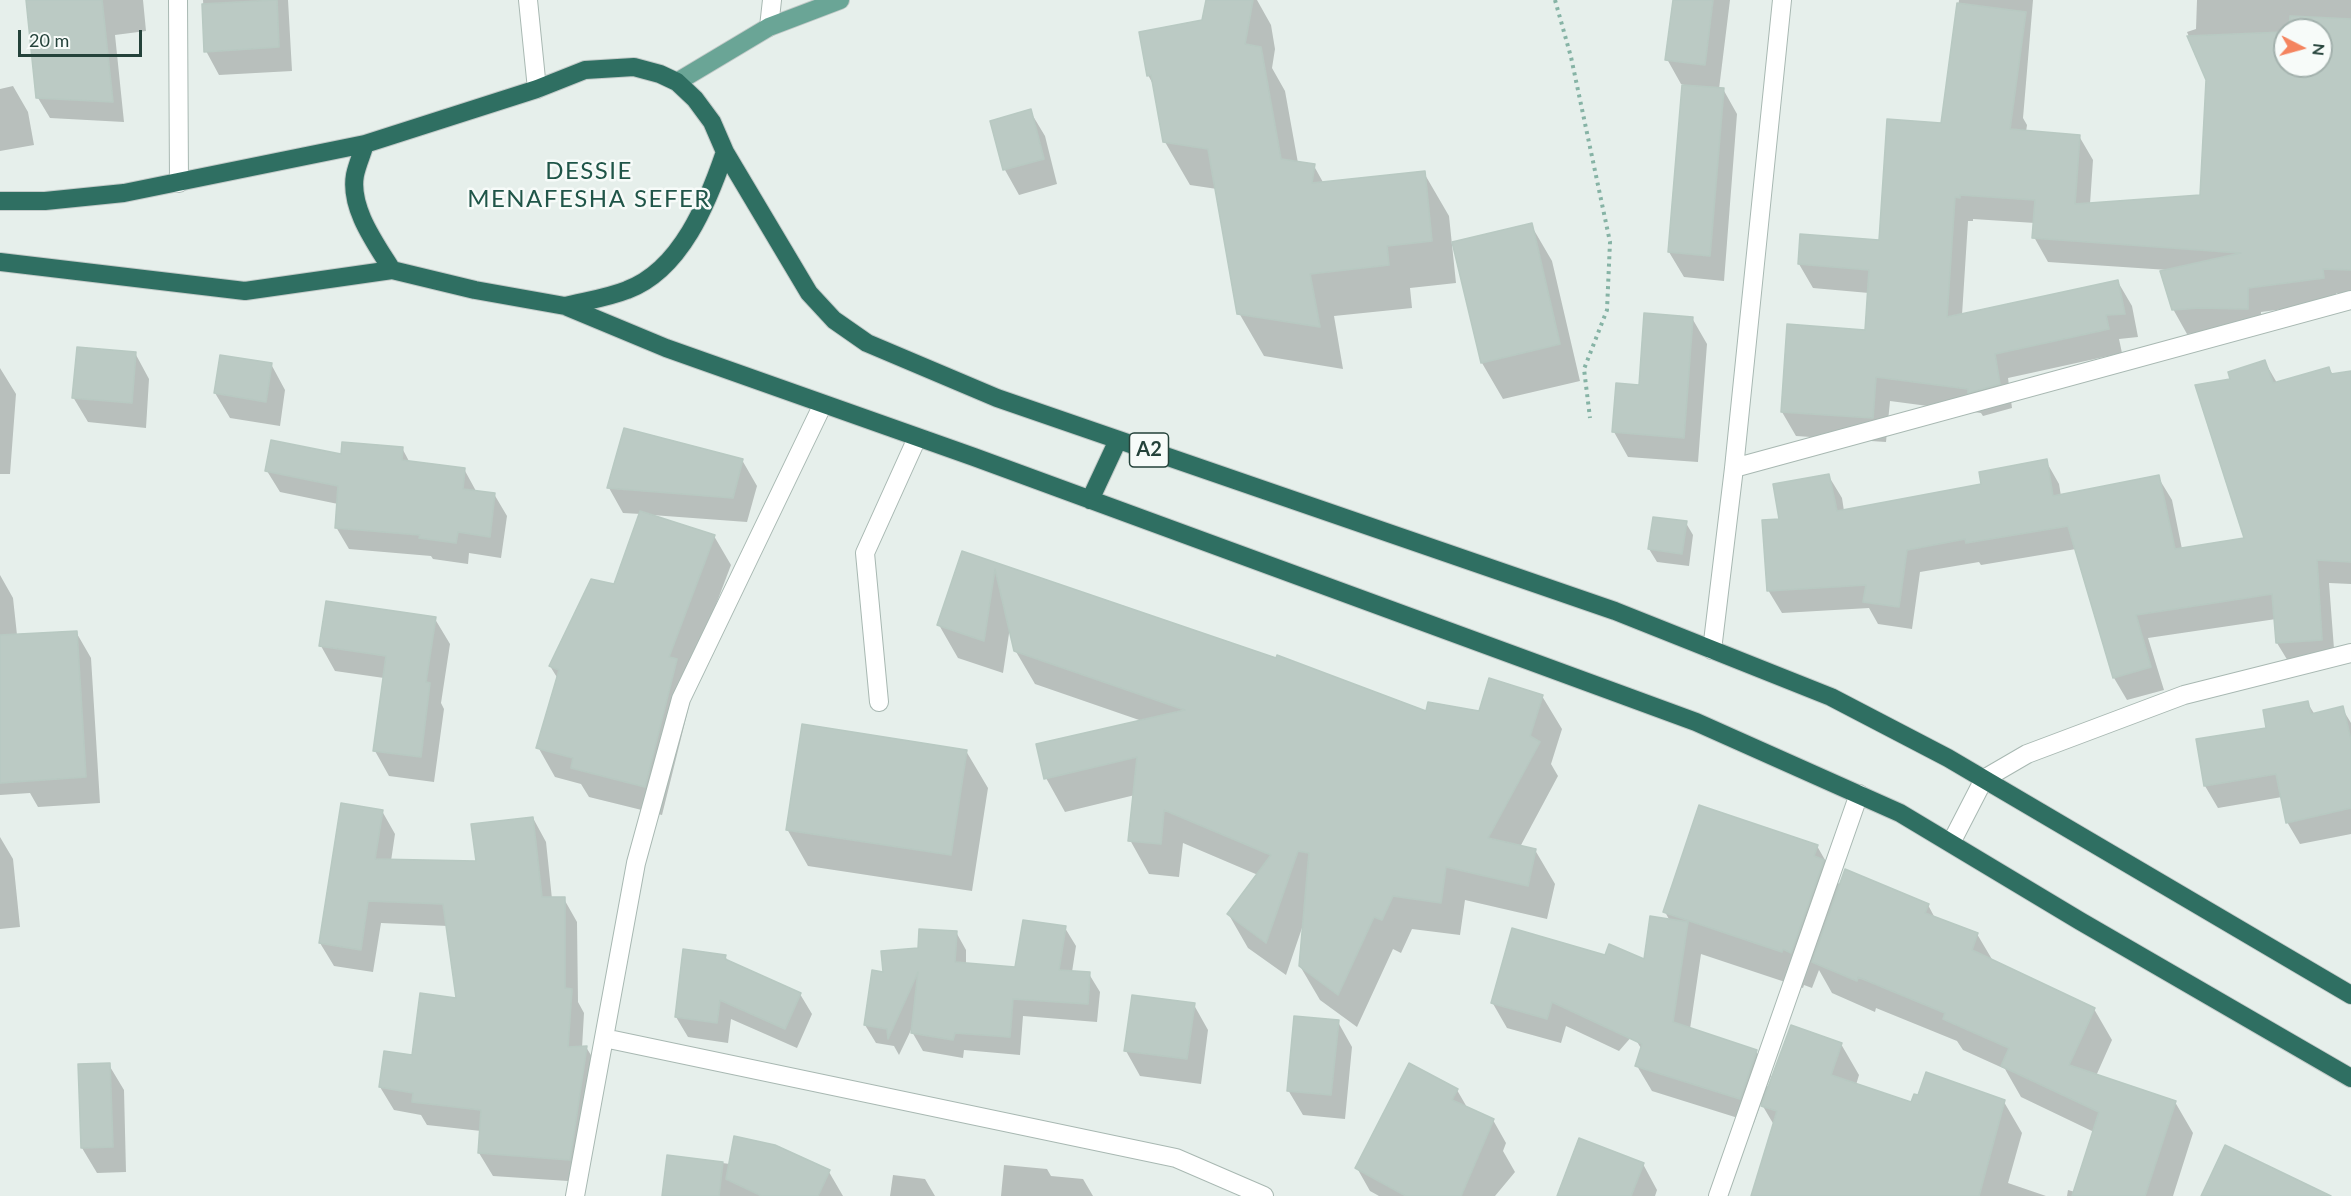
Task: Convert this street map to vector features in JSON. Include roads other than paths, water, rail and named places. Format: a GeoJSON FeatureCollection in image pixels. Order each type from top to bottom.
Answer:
{"type":"FeatureCollection","features":[{"type":"Feature","properties":{"kind":"highway","name":"A2"},"geometry":{"type":"LineString","coordinates":[[0,201],[45,201],[124,193],[365,144],[537,89],[585,70],[614,67],[634,68],[660,74],[677,82],[712,122],[725,152],[809,293],[834,320],[867,343],[986,393],[1615,611],[1831,697],[1984,779],[2351,995]]}},
{"type":"Feature","properties":{"kind":"highway"},"geometry":{"type":"LineString","coordinates":[[365,144],[355,177],[356,193],[364,226],[392,270]]}},
{"type":"Feature","properties":{"kind":"highway"},"geometry":{"type":"LineString","coordinates":[[565,306],[628,290],[655,273],[681,246],[699,217],[715,182],[725,152]]}},
{"type":"Feature","properties":{"kind":"highway"},"geometry":{"type":"LineString","coordinates":[[0,262],[245,291],[392,270],[475,290],[565,306],[666,348],[1090,500],[1696,722],[1900,813],[2351,1078]]}},
{"type":"Feature","properties":{"kind":"highway"},"geometry":{"type":"LineString","coordinates":[[1090,500],[1118,440]]}},
{"type":"Feature","properties":{"kind":"main road"},"geometry":{"type":"LineString","coordinates":[[677,82],[769,27],[840,0]]}},
{"type":"Feature","properties":{"kind":"street"},"geometry":{"type":"LineString","coordinates":[[178,0],[179,183]]}},
{"type":"Feature","properties":{"kind":"street"},"geometry":{"type":"LineString","coordinates":[[528,0],[537,89]]}},
{"type":"Feature","properties":{"kind":"street"},"geometry":{"type":"LineString","coordinates":[[769,27],[772,0]]}},
{"type":"Feature","properties":{"kind":"street"},"geometry":{"type":"LineString","coordinates":[[1712,650],[1734,468],[1782,0]]}},
{"type":"Feature","properties":{"kind":"street"},"geometry":{"type":"LineString","coordinates":[[1734,468],[2351,300]]}},
{"type":"Feature","properties":{"kind":"street"},"geometry":{"type":"LineString","coordinates":[[575,1196],[636,863],[681,699],[823,404]]}},
{"type":"Feature","properties":{"kind":"street"},"geometry":{"type":"LineString","coordinates":[[879,702],[865,553],[917,438]]}},
{"type":"Feature","properties":{"kind":"street"},"geometry":{"type":"LineString","coordinates":[[1950,843],[1984,779],[2027,754],[2184,694],[2351,653]]}},
{"type":"Feature","properties":{"kind":"street"},"geometry":{"type":"LineString","coordinates":[[1718,1196],[1859,795]]}},
{"type":"Feature","properties":{"kind":"street"},"geometry":{"type":"LineString","coordinates":[[604,1038],[1176,1158],[1264,1196]]}},
{"type":"Feature","properties":{"kind":"district","name":"DESSIE MENAFESHA SEFER"},"geometry":{"type":"Point","coordinates":[589,185]}}]}
